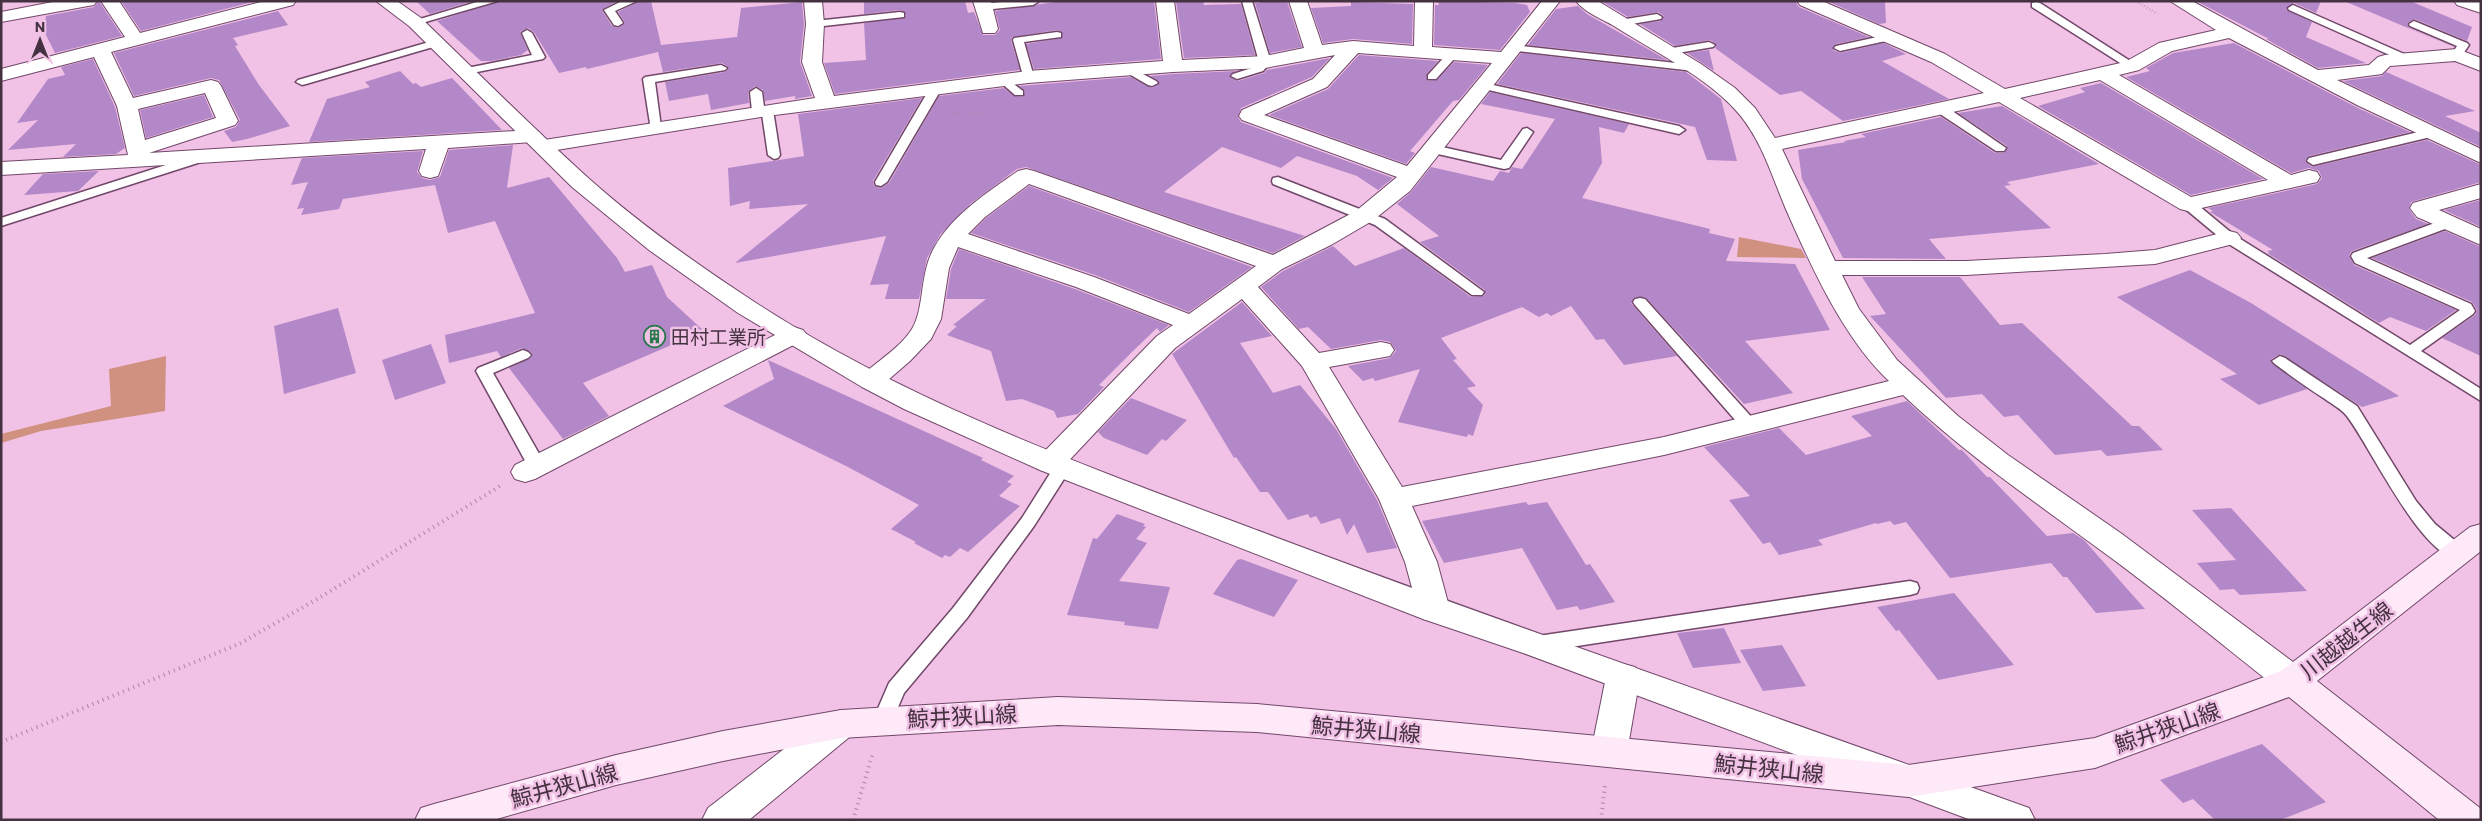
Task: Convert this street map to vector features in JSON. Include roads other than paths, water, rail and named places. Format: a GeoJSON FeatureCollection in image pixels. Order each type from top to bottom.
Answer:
{"type":"FeatureCollection","features":[{"type":"Feature","properties":{"kind":"main road","name":"川越越生線"},"geometry":{"type":"LineString","coordinates":[[2467,820],[2293,681],[2469,544]]}},
{"type":"Feature","properties":{"kind":"main road","name":"鯨井狭山線"},"geometry":{"type":"LineString","coordinates":[[434,820],[616,770],[723,746],[841,724],[1058,711],[1158,713],[1257,718],[1796,772],[1908,780],[2095,752],[2179,724],[2293,681]]}},
{"type":"Feature","properties":{"kind":"street"},"geometry":{"type":"LineString","coordinates":[[1,17],[88,1]]}},
{"type":"Feature","properties":{"kind":"street"},"geometry":{"type":"LineString","coordinates":[[110,1],[136,39]]}},
{"type":"Feature","properties":{"kind":"street"},"geometry":{"type":"LineString","coordinates":[[1,75],[288,1]]}},
{"type":"Feature","properties":{"kind":"street"},"geometry":{"type":"LineString","coordinates":[[385,1],[415,22],[580,182],[657,245],[746,308],[871,381],[914,403],[1056,465],[1434,610],[1536,644],[2016,820]]}},
{"type":"Feature","properties":{"kind":"street"},"geometry":{"type":"LineString","coordinates":[[813,1],[816,24],[812,62],[826,102]]}},
{"type":"Feature","properties":{"kind":"street"},"geometry":{"type":"LineString","coordinates":[[1165,1],[1173,66]]}},
{"type":"Feature","properties":{"kind":"street"},"geometry":{"type":"LineString","coordinates":[[1298,1],[1315,52]]}},
{"type":"Feature","properties":{"kind":"street"},"geometry":{"type":"LineString","coordinates":[[1424,1],[1424,53]]}},
{"type":"Feature","properties":{"kind":"street"},"geometry":{"type":"LineString","coordinates":[[1056,465],[1166,342],[1274,264],[1323,240],[1364,216],[1411,175],[1551,1]]}},
{"type":"Feature","properties":{"kind":"street"},"geometry":{"type":"LineString","coordinates":[[1585,1],[1694,68],[1728,92],[1748,112],[1770,145],[1802,219],[1828,268],[1847,310],[1864,336],[1888,366],[1948,422],[1998,462],[2111,542],[2293,681]]}},
{"type":"Feature","properties":{"kind":"street"},"geometry":{"type":"LineString","coordinates":[[1806,1],[1938,58],[2188,204],[2286,181],[2311,169]]}},
{"type":"Feature","properties":{"kind":"street"},"geometry":{"type":"LineString","coordinates":[[2179,1],[2230,32],[2481,157]]}},
{"type":"Feature","properties":{"kind":"street"},"geometry":{"type":"LineString","coordinates":[[2463,1],[2481,8]]}},
{"type":"Feature","properties":{"kind":"street"},"geometry":{"type":"LineString","coordinates":[[983,4],[990,29]]}},
{"type":"Feature","properties":{"kind":"street"},"geometry":{"type":"LineString","coordinates":[[1770,145],[2103,74],[2132,66],[2166,47],[2230,32]]}},
{"type":"Feature","properties":{"kind":"street"},"geometry":{"type":"LineString","coordinates":[[1353,47],[1320,83],[1249,114],[1249,116],[1411,175]]}},
{"type":"Feature","properties":{"kind":"street"},"geometry":{"type":"LineString","coordinates":[[1,169],[139,155],[200,158],[438,144],[538,141],[655,127],[760,105],[826,102],[1003,79],[1024,85],[1128,69],[1265,62],[1353,47],[1451,56],[1510,53]]}},
{"type":"Feature","properties":{"kind":"street"},"geometry":{"type":"LineString","coordinates":[[100,48],[127,106],[139,155]]}},
{"type":"Feature","properties":{"kind":"street"},"geometry":{"type":"LineString","coordinates":[[2316,76],[2375,70],[2384,61],[2457,55],[2481,65]]}},
{"type":"Feature","properties":{"kind":"street"},"geometry":{"type":"LineString","coordinates":[[2103,74],[2286,181]]}},
{"type":"Feature","properties":{"kind":"street"},"geometry":{"type":"LineString","coordinates":[[127,106],[211,86],[228,121],[139,155]]}},
{"type":"Feature","properties":{"kind":"street"},"geometry":{"type":"LineString","coordinates":[[430,171],[438,144]]}},
{"type":"Feature","properties":{"kind":"street"},"geometry":{"type":"LineString","coordinates":[[871,381],[926,328],[939,260],[953,237],[969,217],[1026,176],[1274,264]]}},
{"type":"Feature","properties":{"kind":"street"},"geometry":{"type":"LineString","coordinates":[[2481,191],[2421,208],[2425,212],[2481,238]]}},
{"type":"Feature","properties":{"kind":"street"},"geometry":{"type":"LineString","coordinates":[[953,237],[1085,282],[1190,323]]}},
{"type":"Feature","properties":{"kind":"street"},"geometry":{"type":"LineString","coordinates":[[1828,268],[1966,268],[2155,257],[2229,238]]}},
{"type":"Feature","properties":{"kind":"street"},"geometry":{"type":"LineString","coordinates":[[1243,285],[1313,362],[1394,499],[1421,562],[1434,610]]}},
{"type":"Feature","properties":{"kind":"street"},"geometry":{"type":"LineString","coordinates":[[531,469],[794,335]]}},
{"type":"Feature","properties":{"kind":"street"},"geometry":{"type":"LineString","coordinates":[[1313,362],[1381,350]]}},
{"type":"Feature","properties":{"kind":"street"},"geometry":{"type":"LineString","coordinates":[[1394,499],[1664,446],[1908,385]]}},
{"type":"Feature","properties":{"kind":"street"},"geometry":{"type":"LineString","coordinates":[[1609,752],[1623,677]]}},
{"type":"Feature","properties":{"kind":"street"},"geometry":{"type":"LineString","coordinates":[[721,820],[841,724]]}},
{"type":"Feature","properties":{"kind":"lane"},"geometry":{"type":"LineString","coordinates":[[415,22],[493,1]]}},
{"type":"Feature","properties":{"kind":"lane"},"geometry":{"type":"LineString","coordinates":[[618,23],[609,10],[632,1]]}},
{"type":"Feature","properties":{"kind":"lane"},"geometry":{"type":"LineString","coordinates":[[1237,76],[1259,68],[1265,62],[1247,1]]}},
{"type":"Feature","properties":{"kind":"lane"},"geometry":{"type":"LineString","coordinates":[[983,4],[1033,2]]}},
{"type":"Feature","properties":{"kind":"lane"},"geometry":{"type":"LineString","coordinates":[[2036,5],[2132,66]]}},
{"type":"Feature","properties":{"kind":"lane"},"geometry":{"type":"LineString","coordinates":[[2294,8],[2407,59]]}},
{"type":"Feature","properties":{"kind":"lane"},"geometry":{"type":"LineString","coordinates":[[816,24],[900,15]]}},
{"type":"Feature","properties":{"kind":"lane"},"geometry":{"type":"LineString","coordinates":[[1620,23],[1657,17]]}},
{"type":"Feature","properties":{"kind":"lane"},"geometry":{"type":"LineString","coordinates":[[2414,24],[2463,46],[2457,55]]}},
{"type":"Feature","properties":{"kind":"lane"},"geometry":{"type":"LineString","coordinates":[[467,71],[539,56],[527,33]]}},
{"type":"Feature","properties":{"kind":"lane"},"geometry":{"type":"LineString","coordinates":[[1024,85],[1018,40],[1057,35]]}},
{"type":"Feature","properties":{"kind":"lane"},"geometry":{"type":"LineString","coordinates":[[1840,48],[1891,37]]}},
{"type":"Feature","properties":{"kind":"lane"},"geometry":{"type":"LineString","coordinates":[[302,82],[436,43]]}},
{"type":"Feature","properties":{"kind":"lane"},"geometry":{"type":"LineString","coordinates":[[1666,52],[1709,45]]}},
{"type":"Feature","properties":{"kind":"lane"},"geometry":{"type":"LineString","coordinates":[[1510,53],[1694,68]]}},
{"type":"Feature","properties":{"kind":"lane"},"geometry":{"type":"LineString","coordinates":[[1432,78],[1451,56]]}},
{"type":"Feature","properties":{"kind":"lane"},"geometry":{"type":"LineString","coordinates":[[655,127],[649,79],[721,68]]}},
{"type":"Feature","properties":{"kind":"lane"},"geometry":{"type":"LineString","coordinates":[[1128,69],[1152,83]]}},
{"type":"Feature","properties":{"kind":"lane"},"geometry":{"type":"LineString","coordinates":[[1484,86],[1679,130]]}},
{"type":"Feature","properties":{"kind":"lane"},"geometry":{"type":"LineString","coordinates":[[880,182],[936,88]]}},
{"type":"Feature","properties":{"kind":"lane"},"geometry":{"type":"LineString","coordinates":[[760,105],[774,155]]}},
{"type":"Feature","properties":{"kind":"lane"},"geometry":{"type":"LineString","coordinates":[[1941,109],[2000,148]]}},
{"type":"Feature","properties":{"kind":"lane"},"geometry":{"type":"LineString","coordinates":[[1433,149],[1504,165],[1527,132]]}},
{"type":"Feature","properties":{"kind":"lane"},"geometry":{"type":"LineString","coordinates":[[2311,169],[2431,133]]}},
{"type":"Feature","properties":{"kind":"lane"},"geometry":{"type":"LineString","coordinates":[[1,222],[200,158]]}},
{"type":"Feature","properties":{"kind":"lane"},"geometry":{"type":"LineString","coordinates":[[1278,181],[1380,222],[1477,292]]}},
{"type":"Feature","properties":{"kind":"lane"},"geometry":{"type":"LineString","coordinates":[[2188,204],[2229,238],[2360,322],[2411,351],[2481,396]]}},
{"type":"Feature","properties":{"kind":"lane"},"geometry":{"type":"LineString","coordinates":[[2411,351],[2468,311],[2466,307],[2360,260],[2358,256],[2448,223]]}},
{"type":"Feature","properties":{"kind":"lane"},"geometry":{"type":"LineString","coordinates":[[1640,302],[1749,425]]}},
{"type":"Feature","properties":{"kind":"lane"},"geometry":{"type":"LineString","coordinates":[[523,355],[484,371],[531,469]]}},
{"type":"Feature","properties":{"kind":"lane"},"geometry":{"type":"LineString","coordinates":[[2280,361],[2351,410],[2362,424],[2410,505],[2429,528],[2469,544]]}},
{"type":"Feature","properties":{"kind":"lane"},"geometry":{"type":"LineString","coordinates":[[883,720],[896,688],[960,613],[1028,522],[1056,465]]}},
{"type":"Feature","properties":{"kind":"lane"},"geometry":{"type":"LineString","coordinates":[[1536,644],[1910,588]]}},
{"type":"Feature","properties":{"kind":"place","name":"田村工業所"},"geometry":{"type":"Point","coordinates":[655,336]}}]}
